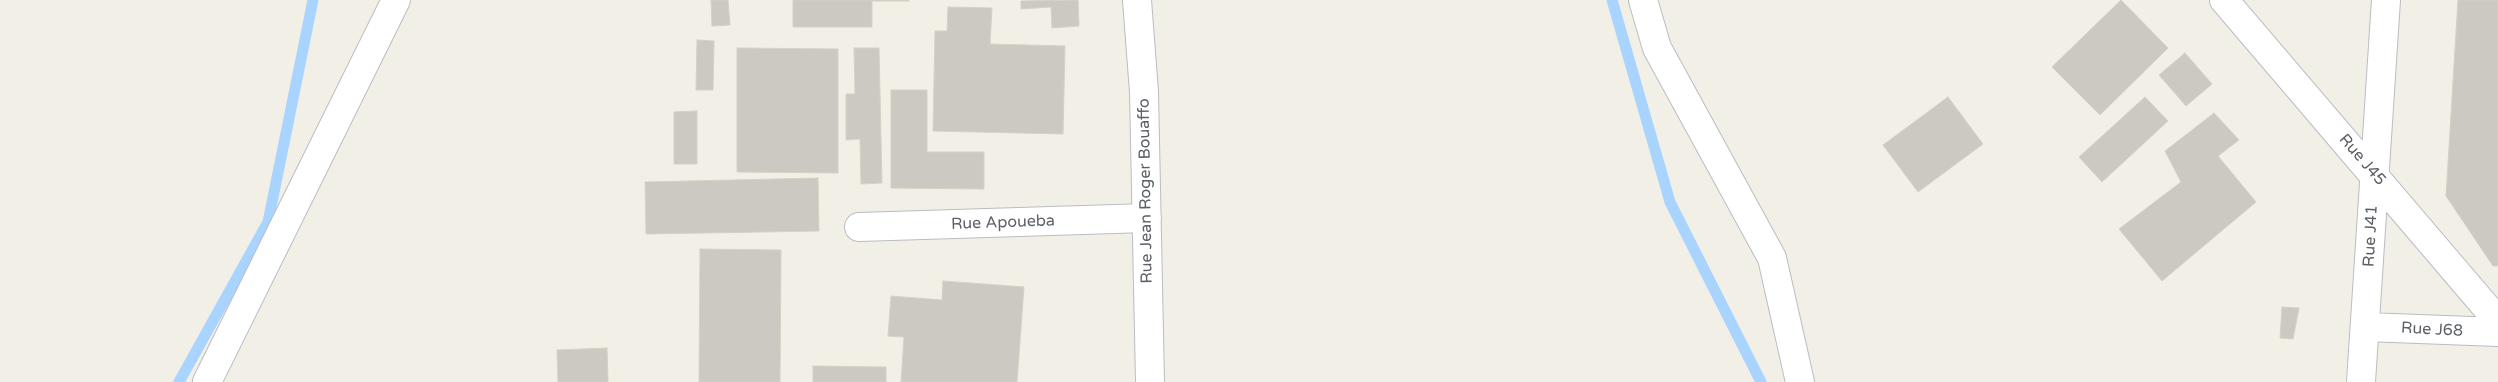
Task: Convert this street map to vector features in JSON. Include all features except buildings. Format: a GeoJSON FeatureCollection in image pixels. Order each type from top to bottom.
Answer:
{"type":"FeatureCollection","features":[{"type":"Feature","properties":{"kind":"street"},"geometry":{"type":"LineString","coordinates":[[207,382],[396,0]]}},
{"type":"Feature","properties":{"kind":"street","name":"Rue Jean Roger Bouaffo"},"geometry":{"type":"LineString","coordinates":[[1137,0],[1144,92],[1150,382]]}},
{"type":"Feature","properties":{"kind":"street"},"geometry":{"type":"LineString","coordinates":[[1642,0],[1657,48],[1772,258],[1800,382]]}},
{"type":"Feature","properties":{"kind":"street","name":"Rue J45"},"geometry":{"type":"LineString","coordinates":[[2224,0],[2498,320]]}},
{"type":"Feature","properties":{"kind":"street","name":"Rue J41"},"geometry":{"type":"LineString","coordinates":[[2361,382],[2386,0]]}},
{"type":"Feature","properties":{"kind":"street","name":"Rue Apoueba"},"geometry":{"type":"LineString","coordinates":[[860,227],[1147,218]]}},
{"type":"Feature","properties":{"kind":"street","name":"Rue J68"},"geometry":{"type":"LineString","coordinates":[[2366,327],[2498,332]]}},
{"type":"Feature","properties":{"kind":"waterway"},"geometry":{"type":"LineString","coordinates":[[179,382],[268,222],[313,0]]}},
{"type":"Feature","properties":{"kind":"waterway"},"geometry":{"type":"LineString","coordinates":[[1612,0],[1670,202],[1761,382]]}}]}
